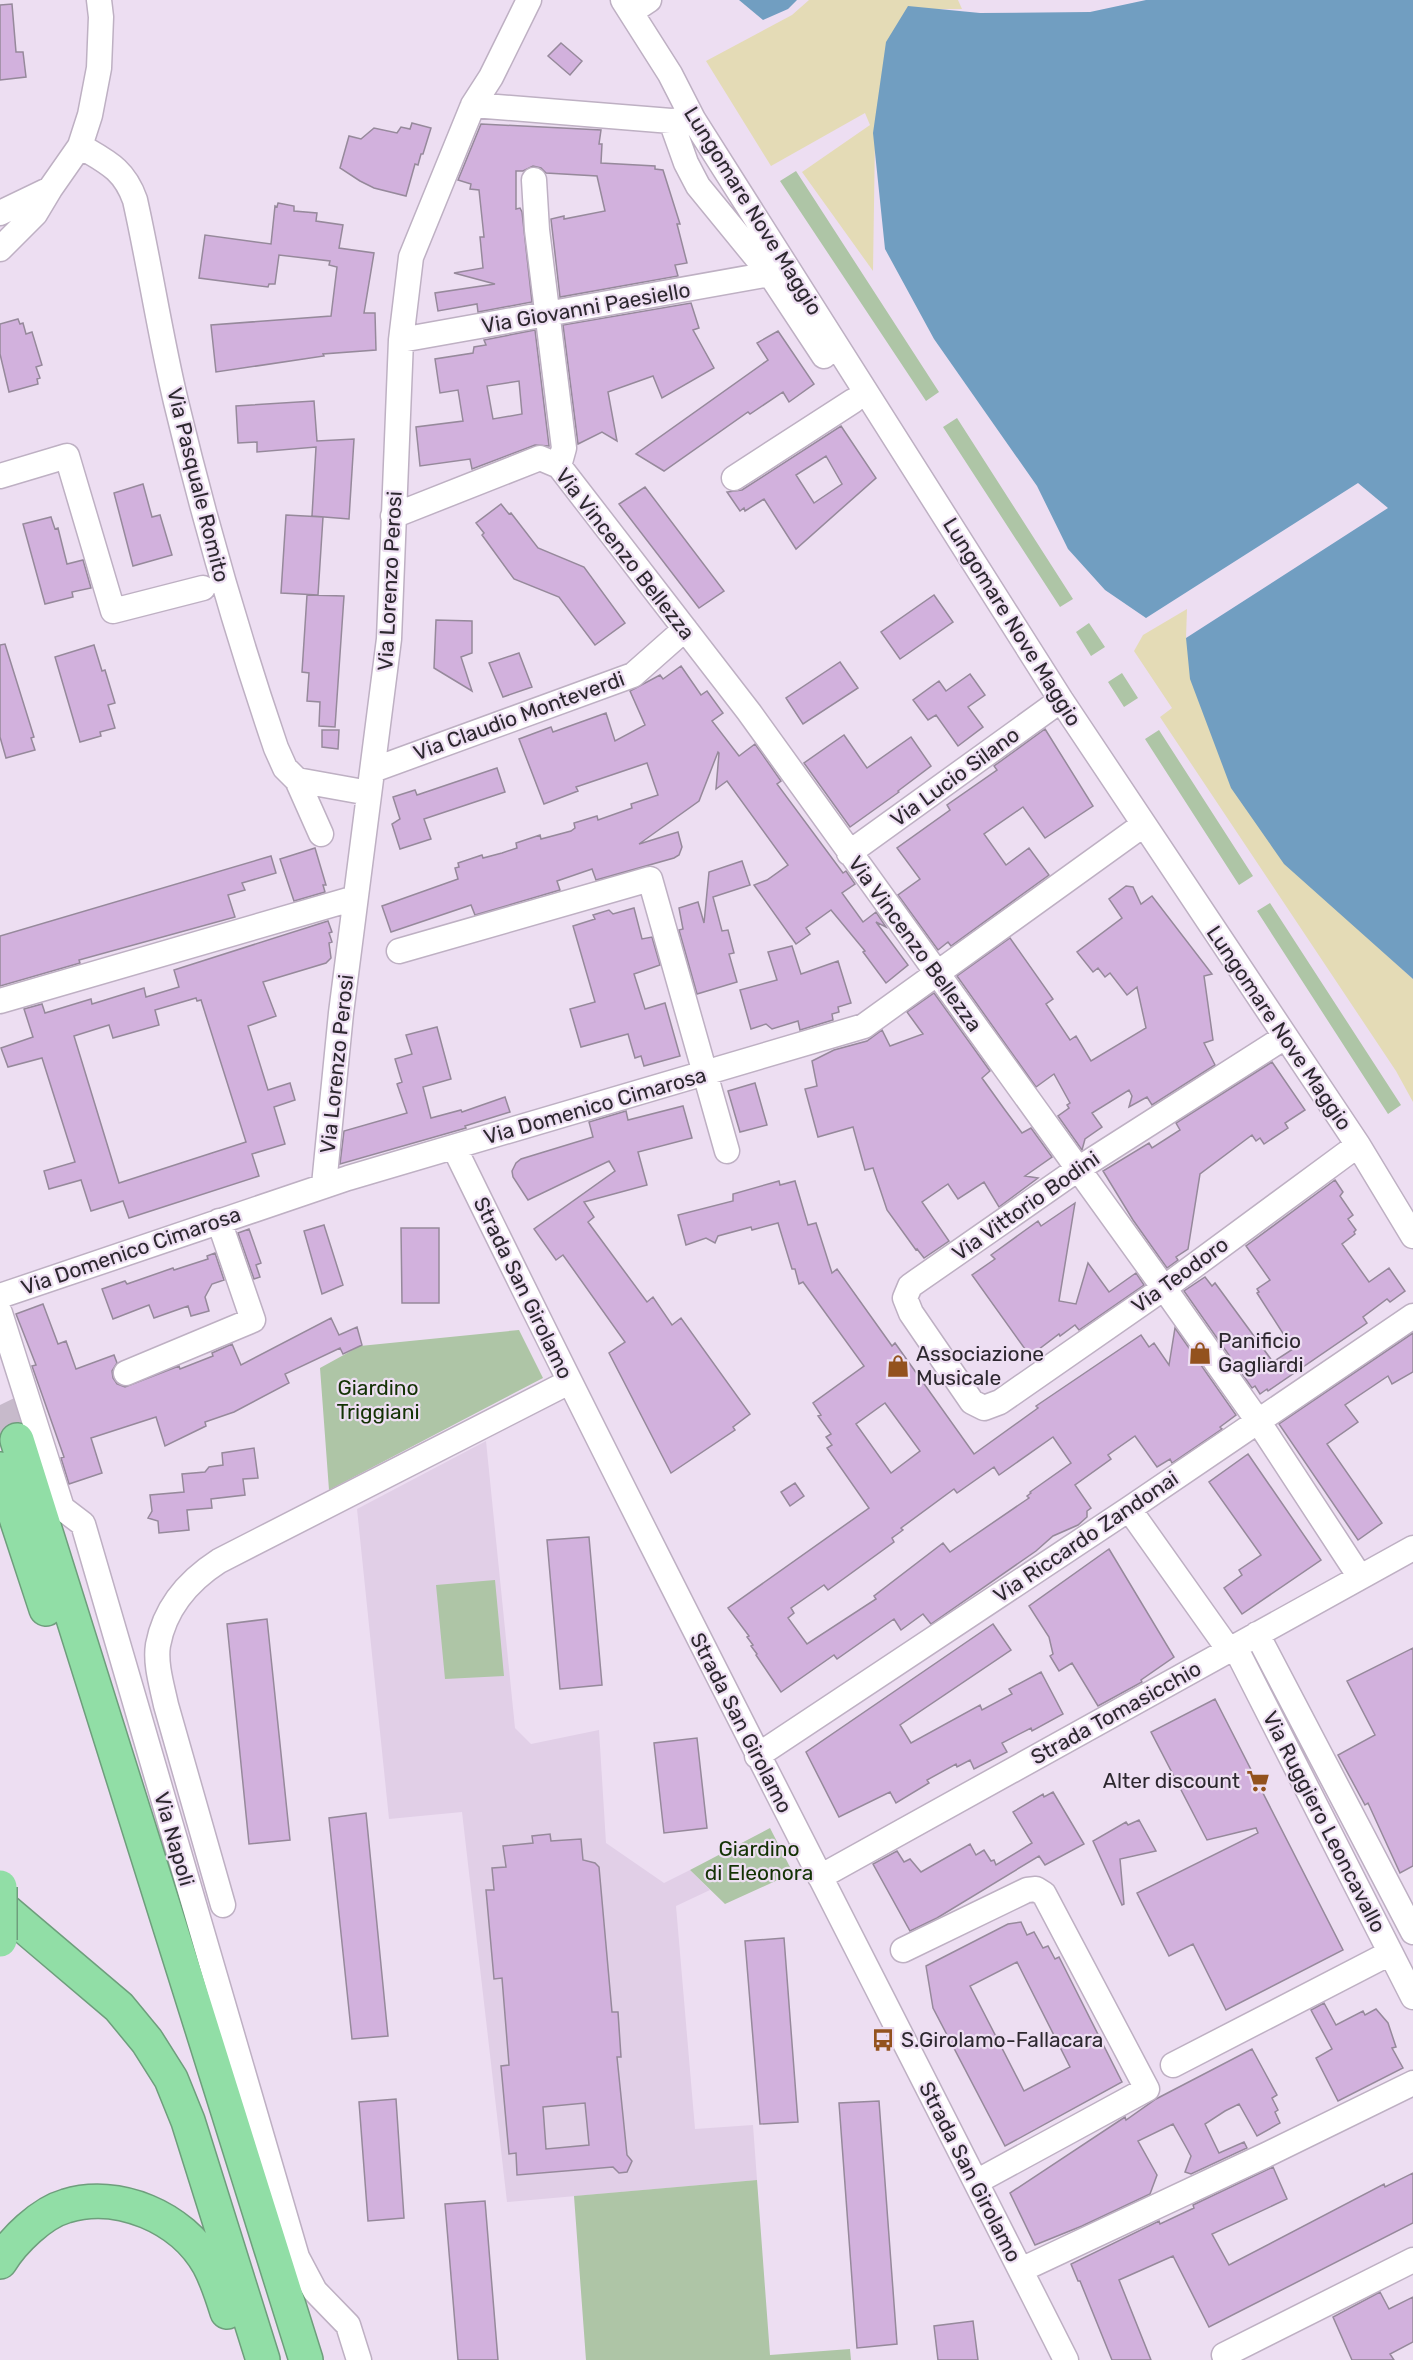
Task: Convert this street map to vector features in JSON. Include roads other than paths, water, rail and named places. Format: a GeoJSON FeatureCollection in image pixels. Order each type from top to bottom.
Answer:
{"type":"FeatureCollection","features":[{"type":"Feature","properties":{"kind":"highway"},"geometry":{"type":"LineString","coordinates":[[17,1440],[306,2360]]}},
{"type":"Feature","properties":{"kind":"highway"},"geometry":{"type":"LineString","coordinates":[[0,1469],[284,2360]]}},
{"type":"Feature","properties":{"kind":"highway"},"geometry":{"type":"LineString","coordinates":[[0,1887],[0,1940]]}},
{"type":"Feature","properties":{"kind":"highway"},"geometry":{"type":"LineString","coordinates":[[0,1906],[119,2007],[147,2041],[171,2079],[188,2121],[263,2360]]}},
{"type":"Feature","properties":{"kind":"highway"},"geometry":{"type":"LineString","coordinates":[[0,2262],[10,2246],[33,2224],[64,2206],[98,2201],[129,2205],[159,2217],[186,2238],[208,2264],[220,2289],[242,2360]]}},
{"type":"Feature","properties":{"kind":"street"},"geometry":{"type":"LineString","coordinates":[[0,249],[35,214],[80,146],[90,115],[99,68],[101,17],[99,0]]}},
{"type":"Feature","properties":{"kind":"street","name":"Via Lorenzo Perosi"},"geometry":{"type":"LineString","coordinates":[[324,1185],[355,898],[389,639],[401,340],[411,257],[473,105],[491,77],[529,0]]}},
{"type":"Feature","properties":{"kind":"street","name":"Lungomare Nove Maggio"},"geometry":{"type":"LineString","coordinates":[[635,4],[670,74],[682,120],[1056,703],[1143,825],[1358,1145],[1413,1236]]}},
{"type":"Feature","properties":{"kind":"street"},"geometry":{"type":"LineString","coordinates":[[473,105],[682,120],[686,163],[698,186],[770,274],[1056,703]]}},
{"type":"Feature","properties":{"kind":"street","name":"Via Pasquale Romito"},"geometry":{"type":"LineString","coordinates":[[80,146],[116,168],[129,184],[135,200],[155,308],[174,392],[222,582],[276,748],[285,768],[297,780],[321,834]]}},
{"type":"Feature","properties":{"kind":"street"},"geometry":{"type":"LineString","coordinates":[[534,180],[537,230],[564,448],[558,466]]}},
{"type":"Feature","properties":{"kind":"street"},"geometry":{"type":"LineString","coordinates":[[0,213],[50,189]]}},
{"type":"Feature","properties":{"kind":"street","name":"Via Giovanni Paesiello"},"geometry":{"type":"LineString","coordinates":[[401,340],[770,274]]}},
{"type":"Feature","properties":{"kind":"street"},"geometry":{"type":"LineString","coordinates":[[734,478],[853,401]]}},
{"type":"Feature","properties":{"kind":"street"},"geometry":{"type":"LineString","coordinates":[[0,476],[66,456],[113,611],[203,588]]}},
{"type":"Feature","properties":{"kind":"street","name":"Via Vincenzo Bellezza"},"geometry":{"type":"LineString","coordinates":[[393,516],[540,458],[558,466],[749,712],[1258,1421],[1360,1577]]}},
{"type":"Feature","properties":{"kind":"street","name":"Via Claudio Monteverdi"},"geometry":{"type":"LineString","coordinates":[[373,770],[633,675],[685,629]]}},
{"type":"Feature","properties":{"kind":"street","name":"Via Lucio Silano"},"geometry":{"type":"LineString","coordinates":[[849,853],[1056,703]]}},
{"type":"Feature","properties":{"kind":"street"},"geometry":{"type":"LineString","coordinates":[[297,780],[369,793]]}},
{"type":"Feature","properties":{"kind":"street","name":"Via Domenico Cimarosa"},"geometry":{"type":"LineString","coordinates":[[0,1296],[324,1185],[864,1026],[1143,825]]}},
{"type":"Feature","properties":{"kind":"street"},"geometry":{"type":"LineString","coordinates":[[399,951],[650,879],[727,1151]]}},
{"type":"Feature","properties":{"kind":"street"},"geometry":{"type":"LineString","coordinates":[[0,1001],[355,898]]}},
{"type":"Feature","properties":{"kind":"street","name":"Via Vittorio Bodini"},"geometry":{"type":"LineString","coordinates":[[1000,1402],[984,1408],[972,1402],[911,1313],[905,1298],[910,1286],[1078,1169],[1285,1037]]}},
{"type":"Feature","properties":{"kind":"street","name":"Via Teodoro"},"geometry":{"type":"LineString","coordinates":[[1000,1402],[1164,1288],[1358,1145]]}},
{"type":"Feature","properties":{"kind":"street","name":"Strada San Girolamo"},"geometry":{"type":"LineString","coordinates":[[454,1147],[757,1756],[1066,2360]]}},
{"type":"Feature","properties":{"kind":"street"},"geometry":{"type":"LineString","coordinates":[[126,1373],[253,1320],[219,1221]]}},
{"type":"Feature","properties":{"kind":"street","name":"Via Napoli"},"geometry":{"type":"LineString","coordinates":[[0,1313],[62,1508],[82,1524],[297,2257],[315,2291],[348,2325],[359,2360]]}},
{"type":"Feature","properties":{"kind":"street","name":"Via Riccardo Zandonai"},"geometry":{"type":"LineString","coordinates":[[757,1756],[1129,1509],[1413,1316]]}},
{"type":"Feature","properties":{"kind":"street"},"geometry":{"type":"LineString","coordinates":[[223,1905],[166,1705],[159,1671],[158,1646],[167,1617],[181,1593],[197,1575],[219,1561],[569,1382]]}},
{"type":"Feature","properties":{"kind":"street","name":"Via Ruggiero Leoncavallo"},"geometry":{"type":"LineString","coordinates":[[1129,1509],[1232,1649],[1413,1997]]}},
{"type":"Feature","properties":{"kind":"street","name":"Strada Tomasicchio"},"geometry":{"type":"LineString","coordinates":[[820,1877],[1413,1548]]}},
{"type":"Feature","properties":{"kind":"street","name":"Via Ruggiero Leoncavallo"},"geometry":{"type":"LineString","coordinates":[[1257,1634],[1413,1932]]}},
{"type":"Feature","properties":{"kind":"street"},"geometry":{"type":"LineString","coordinates":[[903,1950],[1027,1890],[1036,1889],[1044,1894],[1148,2089],[976,2182]]}},
{"type":"Feature","properties":{"kind":"street"},"geometry":{"type":"LineString","coordinates":[[1173,2065],[1390,1953]]}},
{"type":"Feature","properties":{"kind":"street"},"geometry":{"type":"LineString","coordinates":[[1021,2270],[1413,2083]]}},
{"type":"Feature","properties":{"kind":"street"},"geometry":{"type":"LineString","coordinates":[[1224,2355],[1413,2260]]}},
{"type":"Feature","properties":{"kind":"water"},"geometry":{"type":"Polygon","coordinates":[[[739,0],[797,0],[788,9],[763,20],[739,0]]]}},
{"type":"Feature","properties":{"kind":"water"},"geometry":{"type":"Polygon","coordinates":[[[1146,0],[1413,0],[1413,979],[1284,864],[1231,788],[1190,679],[1186,638],[1388,508],[1358,483],[1146,618],[1105,590],[1068,549],[1037,486],[934,339],[885,249],[873,133],[886,42],[908,6],[980,13],[1090,12],[1146,0]]]}},
{"type":"Feature","properties":{"kind":"tunnel"},"geometry":{"type":"LineString","coordinates":[[0,1405],[17,1440]]}},
{"type":"Feature","properties":{"kind":"place","name":"Panificio Gagliardi"},"geometry":{"type":"Point","coordinates":[1200,1353]}},
{"type":"Feature","properties":{"kind":"place","name":"Associazione Musicale"},"geometry":{"type":"Point","coordinates":[898,1366]}},
{"type":"Feature","properties":{"kind":"place","name":"Alter discount"},"geometry":{"type":"Point","coordinates":[1258,1781]}},
{"type":"Feature","properties":{"kind":"place","name":"S.Girolamo-Fallacara"},"geometry":{"type":"Point","coordinates":[883,2040]}},
{"type":"Feature","properties":{"kind":"park label","name":"Giardino Triggiani"},"geometry":{"type":"Point","coordinates":[378,1400]}},
{"type":"Feature","properties":{"kind":"park label","name":"Giardino di Eleonora"},"geometry":{"type":"Point","coordinates":[759,1861]}}]}
